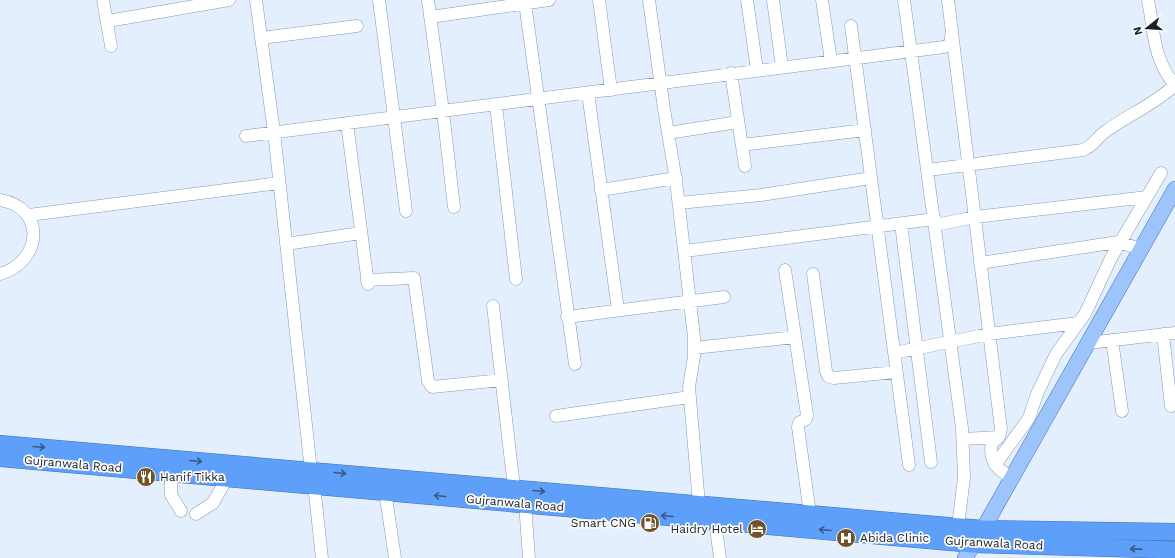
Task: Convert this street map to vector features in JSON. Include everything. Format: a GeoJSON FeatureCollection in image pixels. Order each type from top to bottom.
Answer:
{"type":"FeatureCollection","features":[{"type":"Feature","properties":{"kind":"highway","name":"Gujranwala Road"},"geometry":{"type":"LineString","coordinates":[[0,444],[172,466],[227,478],[313,478],[385,491],[715,520],[969,551],[1115,553],[1175,550]]}},
{"type":"Feature","properties":{"kind":"highway","name":"Gujranwala Road"},"geometry":{"type":"LineString","coordinates":[[0,458],[172,466],[313,478],[514,488],[983,529],[1175,532]]}},
{"type":"Feature","properties":{"kind":"main road"},"geometry":{"type":"LineString","coordinates":[[969,551],[983,529],[1175,189]]}},
{"type":"Feature","properties":{"kind":"street"},"geometry":{"type":"LineString","coordinates":[[103,0],[108,21],[111,46]]}},
{"type":"Feature","properties":{"kind":"street"},"geometry":{"type":"LineString","coordinates":[[108,21],[229,0]]}},
{"type":"Feature","properties":{"kind":"street"},"geometry":{"type":"LineString","coordinates":[[256,0],[274,132],[322,558]]}},
{"type":"Feature","properties":{"kind":"street"},"geometry":{"type":"LineString","coordinates":[[379,0],[406,211]]}},
{"type":"Feature","properties":{"kind":"street"},"geometry":{"type":"LineString","coordinates":[[428,0],[454,207]]}},
{"type":"Feature","properties":{"kind":"street"},"geometry":{"type":"LineString","coordinates":[[430,17],[549,0]]}},
{"type":"Feature","properties":{"kind":"street"},"geometry":{"type":"LineString","coordinates":[[599,0],[611,90]]}},
{"type":"Feature","properties":{"kind":"street"},"geometry":{"type":"LineString","coordinates":[[649,0],[660,83],[676,178],[690,301],[694,348],[689,386],[699,504]]}},
{"type":"Feature","properties":{"kind":"street"},"geometry":{"type":"LineString","coordinates":[[747,0],[757,70]]}},
{"type":"Feature","properties":{"kind":"street"},"geometry":{"type":"LineString","coordinates":[[773,0],[782,67]]}},
{"type":"Feature","properties":{"kind":"street"},"geometry":{"type":"LineString","coordinates":[[822,0],[830,62]]}},
{"type":"Feature","properties":{"kind":"street"},"geometry":{"type":"LineString","coordinates":[[904,0],[912,50],[963,439],[964,477],[958,527]]}},
{"type":"Feature","properties":{"kind":"street"},"geometry":{"type":"LineString","coordinates":[[948,0],[1001,429],[999,437],[992,446],[994,465],[1000,471],[1012,478]]}},
{"type":"Feature","properties":{"kind":"street"},"geometry":{"type":"LineString","coordinates":[[928,170],[1083,150],[1092,146],[1105,131],[1160,97],[1175,85],[1163,69],[1156,51],[1148,0]]}},
{"type":"Feature","properties":{"kind":"street"},"geometry":{"type":"LineString","coordinates":[[526,3],[568,317],[576,364]]}},
{"type":"Feature","properties":{"kind":"street"},"geometry":{"type":"LineString","coordinates":[[261,38],[357,26]]}},
{"type":"Feature","properties":{"kind":"street"},"geometry":{"type":"LineString","coordinates":[[851,26],[909,465]]}},
{"type":"Feature","properties":{"kind":"street"},"geometry":{"type":"LineString","coordinates":[[246,136],[539,100],[731,73],[830,62],[946,46],[950,44],[952,30]]}},
{"type":"Feature","properties":{"kind":"street"},"geometry":{"type":"LineString","coordinates":[[731,73],[745,166]]}},
{"type":"Feature","properties":{"kind":"street"},"geometry":{"type":"LineString","coordinates":[[588,93],[618,310]]}},
{"type":"Feature","properties":{"kind":"street"},"geometry":{"type":"LineString","coordinates":[[496,105],[516,279]]}},
{"type":"Feature","properties":{"kind":"street"},"geometry":{"type":"LineString","coordinates":[[668,133],[738,122]]}},
{"type":"Feature","properties":{"kind":"street"},"geometry":{"type":"LineString","coordinates":[[347,123],[367,282],[414,278],[428,381],[432,388],[502,380]]}},
{"type":"Feature","properties":{"kind":"street"},"geometry":{"type":"LineString","coordinates":[[742,145],[865,130]]}},
{"type":"Feature","properties":{"kind":"street"},"geometry":{"type":"LineString","coordinates":[[994,465],[1025,424],[1056,354],[1080,322],[1096,292],[1111,258],[1161,173]]}},
{"type":"Feature","properties":{"kind":"street"},"geometry":{"type":"LineString","coordinates":[[601,190],[676,178]]}},
{"type":"Feature","properties":{"kind":"street"},"geometry":{"type":"LineString","coordinates":[[679,203],[761,195],[871,178]]}},
{"type":"Feature","properties":{"kind":"street"},"geometry":{"type":"LineString","coordinates":[[29,215],[279,183]]}},
{"type":"Feature","properties":{"kind":"street"},"geometry":{"type":"LineString","coordinates":[[685,251],[901,224],[935,222],[1147,197]]}},
{"type":"Feature","properties":{"kind":"street"},"geometry":{"type":"LineString","coordinates":[[0,200],[21,208],[29,215],[33,237],[29,253],[19,265],[0,274]]}},
{"type":"Feature","properties":{"kind":"street"},"geometry":{"type":"LineString","coordinates":[[901,224],[931,462]]}},
{"type":"Feature","properties":{"kind":"street"},"geometry":{"type":"LineString","coordinates":[[286,244],[361,233]]}},
{"type":"Feature","properties":{"kind":"street"},"geometry":{"type":"LineString","coordinates":[[980,263],[1122,241],[1141,249]]}},
{"type":"Feature","properties":{"kind":"street"},"geometry":{"type":"LineString","coordinates":[[785,270],[807,415],[806,419],[799,423],[798,427],[810,514]]}},
{"type":"Feature","properties":{"kind":"street"},"geometry":{"type":"LineString","coordinates":[[813,274],[826,372],[829,377],[834,378],[896,372]]}},
{"type":"Feature","properties":{"kind":"street"},"geometry":{"type":"LineString","coordinates":[[568,317],[724,297]]}},
{"type":"Feature","properties":{"kind":"street"},"geometry":{"type":"LineString","coordinates":[[493,306],[514,488]]}},
{"type":"Feature","properties":{"kind":"street"},"geometry":{"type":"LineString","coordinates":[[894,353],[989,334],[1080,322],[1096,329]]}},
{"type":"Feature","properties":{"kind":"street"},"geometry":{"type":"LineString","coordinates":[[1088,343],[1169,334],[1171,406]]}},
{"type":"Feature","properties":{"kind":"street"},"geometry":{"type":"LineString","coordinates":[[694,348],[795,337]]}},
{"type":"Feature","properties":{"kind":"street"},"geometry":{"type":"LineString","coordinates":[[1112,340],[1122,411]]}},
{"type":"Feature","properties":{"kind":"street"},"geometry":{"type":"LineString","coordinates":[[556,416],[690,397]]}},
{"type":"Feature","properties":{"kind":"street"},"geometry":{"type":"LineString","coordinates":[[963,439],[999,437]]}},
{"type":"Feature","properties":{"kind":"street"},"geometry":{"type":"LineString","coordinates":[[172,466],[171,495],[181,511]]}},
{"type":"Feature","properties":{"kind":"street"},"geometry":{"type":"LineString","coordinates":[[196,514],[213,502],[227,478]]}},
{"type":"Feature","properties":{"kind":"street"},"geometry":{"type":"LineString","coordinates":[[385,491],[395,558]]}},
{"type":"Feature","properties":{"kind":"street"},"geometry":{"type":"LineString","coordinates":[[525,504],[529,558]]}},
{"type":"Feature","properties":{"kind":"street"},"geometry":{"type":"LineString","coordinates":[[715,520],[720,558]]}},
{"type":"Feature","properties":{"kind":"place","name":"Hanif Tikka"},"geometry":{"type":"Point","coordinates":[146,477]}},
{"type":"Feature","properties":{"kind":"place","name":"Smart CNG"},"geometry":{"type":"Point","coordinates":[650,523]}},
{"type":"Feature","properties":{"kind":"place","name":"Haidry Hotel"},"geometry":{"type":"Point","coordinates":[757,529]}},
{"type":"Feature","properties":{"kind":"place","name":"Abida Clinic"},"geometry":{"type":"Point","coordinates":[846,538]}}]}
